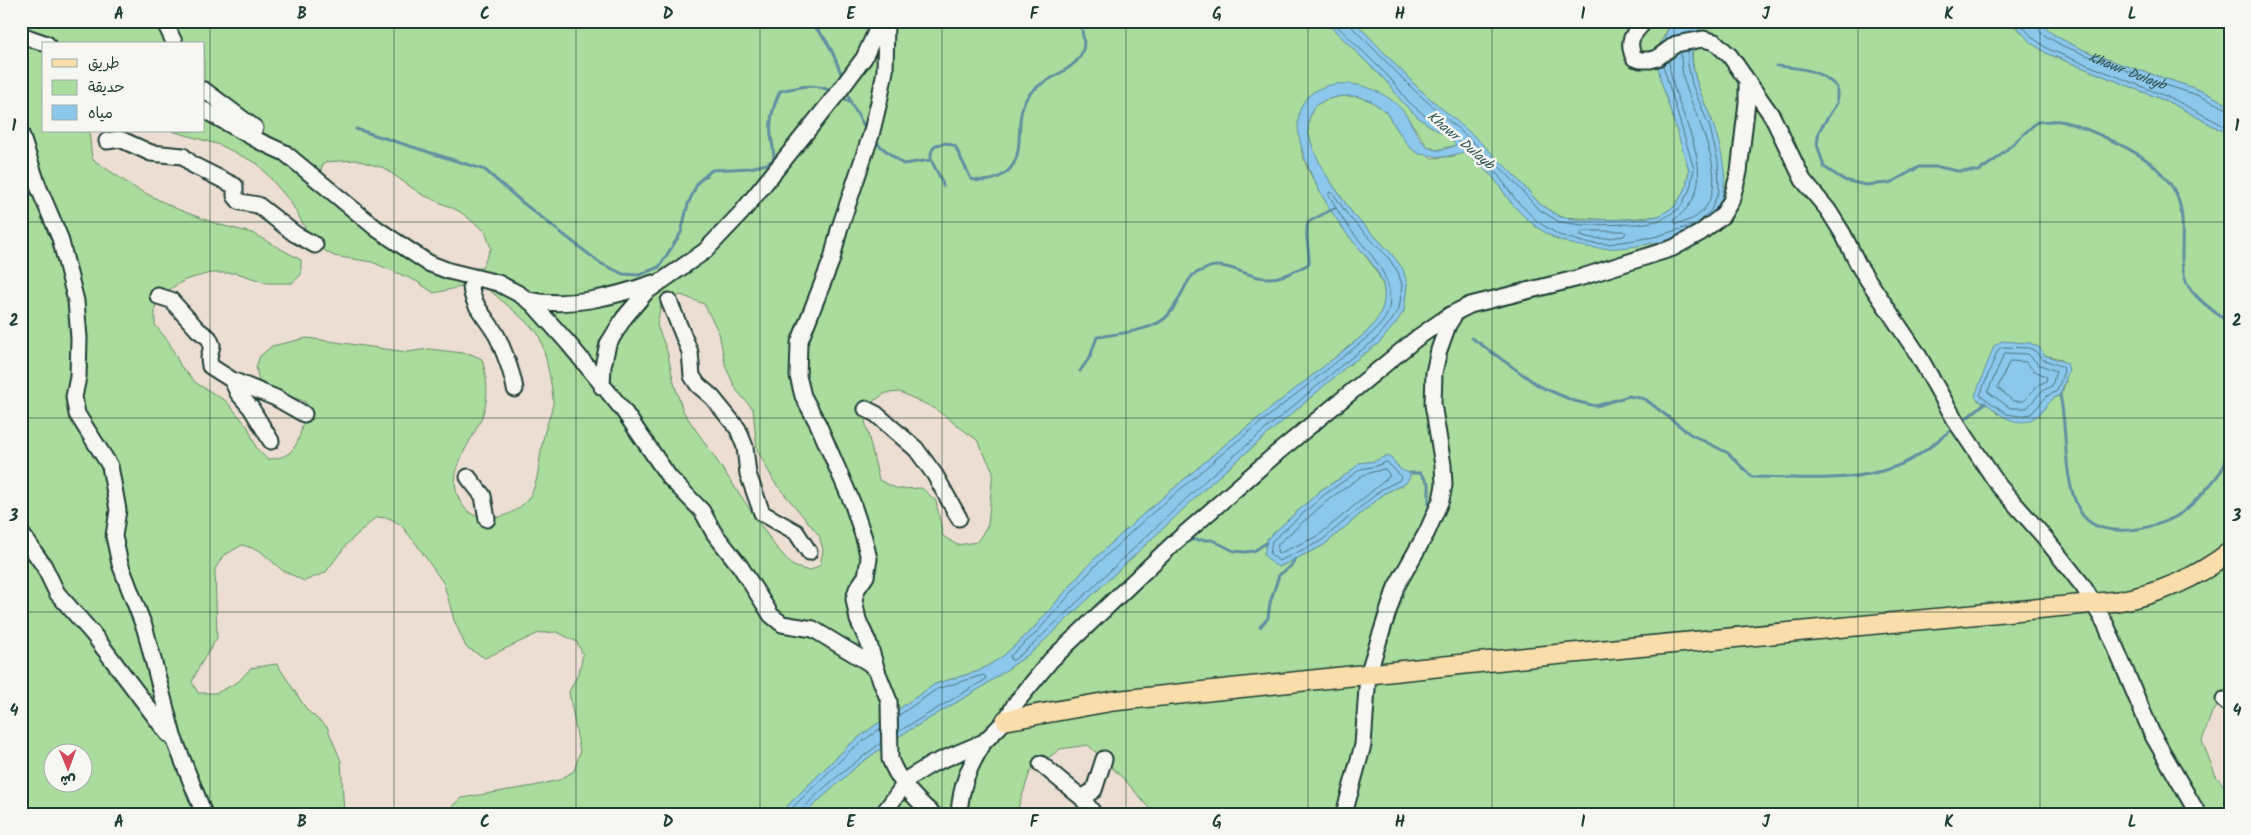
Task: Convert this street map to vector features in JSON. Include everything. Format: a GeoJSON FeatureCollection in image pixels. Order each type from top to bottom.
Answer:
{"type":"FeatureCollection","features":[{"type":"Feature","properties":{"kind":"main road"},"geometry":{"type":"LineString","coordinates":[[1006,720],[1114,701],[1368,674],[2093,603],[2146,596],[2177,585],[2212,566],[2230,552]]}},
{"type":"Feature","properties":{"kind":"street"},"geometry":{"type":"LineString","coordinates":[[164,21],[173,42]]}},
{"type":"Feature","properties":{"kind":"street"},"geometry":{"type":"LineString","coordinates":[[602,387],[603,366],[608,344],[624,318],[646,292],[704,251],[759,192],[864,58],[882,21]]}},
{"type":"Feature","properties":{"kind":"street"},"geometry":{"type":"LineString","coordinates":[[886,21],[885,71],[880,102],[839,230],[832,259],[799,343],[798,376],[803,396],[818,424],[852,502],[864,538],[869,560],[866,576],[857,589],[854,599],[858,620],[869,644],[888,701],[890,759],[893,768],[904,784],[933,814]]}},
{"type":"Feature","properties":{"kind":"street"},"geometry":{"type":"LineString","coordinates":[[1645,21],[1633,34],[1630,48],[1634,58],[1650,60],[1657,58],[1676,44],[1703,39],[1715,42],[1730,56],[1747,80],[1772,116],[1803,180],[1828,210],[1844,234],[1860,268],[1917,354],[1958,425],[1999,486],[2069,566],[2093,603],[2106,625],[2152,734],[2198,814]]}},
{"type":"Feature","properties":{"kind":"street"},"geometry":{"type":"LineString","coordinates":[[21,35],[42,42]]}},
{"type":"Feature","properties":{"kind":"street"},"geometry":{"type":"LineString","coordinates":[[959,814],[960,792],[966,776],[984,742],[1006,720],[1015,704],[1051,660],[1173,544],[1278,453],[1417,338],[1470,305],[1496,297],[1579,278],[1673,248],[1700,233],[1722,216],[1731,200],[1739,172],[1747,102],[1747,80]]}},
{"type":"Feature","properties":{"kind":"street"},"geometry":{"type":"LineString","coordinates":[[205,91],[264,134],[274,148]]}},
{"type":"Feature","properties":{"kind":"street"},"geometry":{"type":"LineString","coordinates":[[205,111],[285,153],[377,229],[428,263],[449,271],[498,283],[528,300],[556,328],[602,387],[623,410],[669,477],[702,511],[714,534],[740,566],[771,616],[782,624],[812,629],[869,663],[878,671]]}},
{"type":"Feature","properties":{"kind":"street"},"geometry":{"type":"LineString","coordinates":[[21,134],[38,186],[60,238],[76,301],[79,338],[78,377],[74,397],[77,414],[110,466],[118,510],[114,536],[120,564],[144,629],[177,748],[204,814]]}},
{"type":"Feature","properties":{"kind":"street"},"geometry":{"type":"LineString","coordinates":[[107,140],[120,139],[151,152],[183,156],[192,165],[235,186],[235,196],[240,202],[258,205],[296,234],[315,245]]}},
{"type":"Feature","properties":{"kind":"street"},"geometry":{"type":"LineString","coordinates":[[528,300],[549,304],[569,303],[637,289],[666,278]]}},
{"type":"Feature","properties":{"kind":"street"},"geometry":{"type":"LineString","coordinates":[[471,286],[474,302],[497,337],[511,369],[515,389]]}},
{"type":"Feature","properties":{"kind":"street"},"geometry":{"type":"LineString","coordinates":[[158,296],[171,300],[198,330],[209,338],[212,345],[210,366],[232,380],[276,398],[304,414]]}},
{"type":"Feature","properties":{"kind":"street"},"geometry":{"type":"LineString","coordinates":[[669,300],[690,352],[692,376],[738,429],[745,447],[748,474],[762,514],[796,532],[809,552]]}},
{"type":"Feature","properties":{"kind":"street"},"geometry":{"type":"LineString","coordinates":[[1344,814],[1363,745],[1368,674],[1396,587],[1427,532],[1441,500],[1444,485],[1443,465],[1433,404],[1434,373],[1439,350],[1448,325],[1456,313]]}},
{"type":"Feature","properties":{"kind":"street"},"geometry":{"type":"LineString","coordinates":[[232,380],[238,393],[255,413],[271,441]]}},
{"type":"Feature","properties":{"kind":"street"},"geometry":{"type":"LineString","coordinates":[[866,408],[876,414],[916,449],[935,475],[959,518]]}},
{"type":"Feature","properties":{"kind":"street"},"geometry":{"type":"LineString","coordinates":[[468,477],[483,496],[487,519]]}},
{"type":"Feature","properties":{"kind":"street"},"geometry":{"type":"LineString","coordinates":[[21,533],[44,566],[57,593],[74,615],[93,634],[177,748]]}},
{"type":"Feature","properties":{"kind":"street"},"geometry":{"type":"LineString","coordinates":[[882,814],[909,778],[932,764],[984,742]]}},
{"type":"Feature","properties":{"kind":"street"},"geometry":{"type":"LineString","coordinates":[[1082,798],[1094,790],[1104,760]]}},
{"type":"Feature","properties":{"kind":"street"},"geometry":{"type":"LineString","coordinates":[[1041,764],[1082,798],[1094,814]]}},
{"type":"Feature","properties":{"kind":"green space"},"geometry":{"type":"Polygon","coordinates":[[[21,21],[1325,21],[1386,81],[1404,104],[1421,120],[1457,145],[1436,150],[1427,146],[1403,111],[1391,100],[1376,91],[1305,100],[1301,141],[1304,161],[1319,191],[1337,220],[1378,274],[1385,296],[1383,312],[1379,318],[1366,333],[1227,443],[1140,517],[1091,562],[1032,630],[1002,657],[979,671],[935,684],[874,726],[849,745],[779,814],[448,814],[448,810],[461,798],[534,786],[559,780],[574,771],[580,752],[569,692],[579,672],[583,655],[577,642],[557,632],[539,633],[485,658],[466,647],[454,620],[444,584],[401,525],[389,518],[376,517],[347,544],[325,573],[304,581],[282,570],[259,550],[242,545],[223,556],[215,569],[217,638],[192,682],[198,693],[217,693],[238,682],[251,668],[277,664],[307,710],[327,727],[341,761],[344,814],[21,814],[21,21]],[[42,42],[42,132],[89,132],[92,159],[135,188],[177,209],[217,224],[252,233],[301,260],[301,275],[292,283],[267,283],[237,273],[210,273],[185,280],[158,296],[155,308],[155,325],[169,342],[180,365],[196,383],[226,401],[248,427],[257,449],[267,459],[279,458],[293,449],[301,432],[306,402],[278,392],[259,382],[256,367],[260,356],[272,346],[307,338],[407,352],[429,349],[471,354],[482,359],[487,395],[481,418],[464,452],[456,475],[459,499],[465,509],[483,518],[504,516],[514,511],[523,504],[533,490],[543,439],[553,404],[548,369],[538,334],[487,289],[467,286],[434,293],[416,281],[372,262],[334,256],[315,245],[290,201],[258,164],[220,145],[175,132],[205,132],[205,42],[42,42]],[[356,160],[324,162],[321,169],[322,179],[396,231],[445,262],[460,268],[482,268],[491,248],[485,231],[459,211],[421,194],[384,168],[356,160]],[[681,295],[661,304],[657,325],[667,351],[683,411],[775,546],[793,566],[809,571],[820,565],[823,550],[819,535],[775,483],[757,450],[753,409],[737,391],[726,368],[719,333],[704,304],[681,295]],[[900,392],[886,393],[867,405],[865,421],[879,480],[898,489],[922,488],[936,501],[943,536],[957,545],[977,542],[988,525],[993,471],[977,440],[934,408],[900,392]]]}},
{"type":"Feature","properties":{"kind":"green space"},"geometry":{"type":"Polygon","coordinates":[[[1354,21],[1672,21],[1657,49],[1658,65],[1689,170],[1686,188],[1675,206],[1659,216],[1614,220],[1560,217],[1540,204],[1511,172],[1418,88],[1354,21]]]}},
{"type":"Feature","properties":{"kind":"green space"},"geometry":{"type":"Polygon","coordinates":[[[1706,21],[2012,21],[2014,26],[2046,53],[2171,103],[2230,135],[2230,695],[2212,712],[2202,741],[2216,776],[2230,793],[2230,814],[1154,814],[1125,780],[1088,745],[1060,749],[1030,772],[1016,814],[804,814],[858,765],[896,738],[979,689],[1032,652],[1212,482],[1346,367],[1379,343],[1404,311],[1407,284],[1391,253],[1353,214],[1324,172],[1314,151],[1308,132],[1309,119],[1314,106],[1325,100],[1341,96],[1356,96],[1371,101],[1385,111],[1409,147],[1432,158],[1455,156],[1465,152],[1494,178],[1512,204],[1535,226],[1557,240],[1700,228],[1714,129],[1698,86],[1693,63],[1694,41],[1706,21]],[[2018,343],[1994,346],[1977,400],[1989,405],[1998,414],[2041,411],[2050,399],[2061,395],[2066,381],[2061,359],[2044,355],[2039,348],[2033,345],[2018,343]],[[1393,460],[1359,463],[1349,473],[1321,490],[1267,539],[1279,567],[1324,545],[1385,493],[1406,483],[1401,470],[1393,460]]]}},
{"type":"Feature","properties":{"kind":"green space"},"geometry":{"type":"Polygon","coordinates":[[[2039,21],[2230,21],[2230,106],[2199,90],[2088,52],[2050,32],[2039,21]]]}},
{"type":"Feature","properties":{"kind":"water","name":"Khawr Dulayb"},"geometry":{"type":"Polygon","coordinates":[[[1325,21],[1354,21],[1418,88],[1474,136],[1540,204],[1560,217],[1583,220],[1639,219],[1659,216],[1675,206],[1686,188],[1689,170],[1661,81],[1658,54],[1672,21],[1706,21],[1697,33],[1692,59],[1698,87],[1721,150],[1724,189],[1719,205],[1710,218],[1697,228],[1678,237],[1654,243],[1613,248],[1577,245],[1560,240],[1544,232],[1528,220],[1513,205],[1488,172],[1465,152],[1444,157],[1419,154],[1409,147],[1385,111],[1371,101],[1356,96],[1341,96],[1325,100],[1314,106],[1309,119],[1308,132],[1324,172],[1353,214],[1391,253],[1403,269],[1407,284],[1404,311],[1396,323],[1379,343],[1346,367],[1212,482],[1032,652],[979,689],[896,738],[858,765],[804,814],[779,814],[849,745],[874,726],[935,684],[979,671],[1002,657],[1032,630],[1091,562],[1140,517],[1227,443],[1366,333],[1377,318],[1384,302],[1382,280],[1378,272],[1333,214],[1313,179],[1299,138],[1298,119],[1303,103],[1315,91],[1326,86],[1351,84],[1363,86],[1386,96],[1396,104],[1404,112],[1424,144],[1431,149],[1446,149],[1456,145],[1448,137],[1421,120],[1404,104],[1386,81],[1325,21]]]}},
{"type":"Feature","properties":{"kind":"water","name":"Khawr Dulayb"},"geometry":{"type":"Polygon","coordinates":[[[2012,21],[2039,21],[2050,32],[2088,52],[2199,90],[2214,97],[2230,106],[2230,135],[2171,103],[2046,53],[2030,42],[2012,21]]]}},
{"type":"Feature","properties":{"kind":"water"},"geometry":{"type":"Polygon","coordinates":[[[2002,341],[2030,343],[2039,347],[2044,355],[2067,363],[2069,370],[2060,395],[2055,397],[2038,415],[2028,421],[2017,422],[2005,418],[1975,396],[1994,346],[2002,341]]]}},
{"type":"Feature","properties":{"kind":"water"},"geometry":{"type":"Polygon","coordinates":[[[1388,455],[1401,470],[1410,473],[1406,483],[1385,493],[1324,545],[1279,567],[1264,555],[1267,539],[1321,490],[1349,473],[1359,463],[1375,461],[1388,455]]]}},
{"type":"Feature","properties":{"kind":"waterway"},"geometry":{"type":"LineString","coordinates":[[807,21],[826,40],[843,79]]}},
{"type":"Feature","properties":{"kind":"waterway"},"geometry":{"type":"LineString","coordinates":[[943,186],[931,155],[936,145],[946,143],[955,146],[971,179],[983,181],[994,179],[1010,169],[1018,151],[1020,119],[1026,99],[1042,84],[1063,72],[1079,58],[1083,48],[1083,36],[1079,21]]}},
{"type":"Feature","properties":{"kind":"waterway"},"geometry":{"type":"LineString","coordinates":[[1776,66],[1809,70],[1823,76],[1837,87],[1837,103],[1819,131],[1817,144],[1824,167],[1844,180],[1865,185],[1890,183],[1919,167],[1979,171],[1995,160],[2037,122],[2057,121],[2070,123],[2134,152],[2161,173],[2172,186],[2177,197],[2182,222],[2183,272],[2189,287],[2205,304],[2230,323]]}},
{"type":"Feature","properties":{"kind":"waterway"},"geometry":{"type":"LineString","coordinates":[[356,129],[485,170],[523,203],[600,263],[623,274],[639,275],[659,267],[681,233],[688,204],[698,182],[712,170],[750,168],[767,164],[774,159],[771,118],[780,91],[814,86],[833,92]]}},
{"type":"Feature","properties":{"kind":"waterway"},"geometry":{"type":"LineString","coordinates":[[846,89],[851,103],[867,131]]}},
{"type":"Feature","properties":{"kind":"waterway"},"geometry":{"type":"LineString","coordinates":[[840,96],[851,103]]}},
{"type":"Feature","properties":{"kind":"waterway"},"geometry":{"type":"LineString","coordinates":[[874,139],[903,164],[931,160]]}},
{"type":"Feature","properties":{"kind":"waterway"},"geometry":{"type":"LineString","coordinates":[[1080,371],[1090,357],[1097,337],[1141,329],[1158,323],[1169,314],[1190,279],[1199,272],[1217,266],[1231,268],[1252,276],[1272,278],[1288,274],[1309,264],[1308,222],[1335,208]]}},
{"type":"Feature","properties":{"kind":"waterway"},"geometry":{"type":"LineString","coordinates":[[1472,338],[1539,386],[1574,401],[1596,406],[1629,396],[1645,399],[1690,434],[1728,453],[1752,477],[1825,478],[1880,472],[1905,463],[1928,449],[1955,427]]}},
{"type":"Feature","properties":{"kind":"waterway"},"geometry":{"type":"LineString","coordinates":[[2060,395],[2070,484],[2074,498],[2080,511],[2088,521],[2099,527],[2113,530],[2142,528],[2157,525],[2180,514],[2198,498],[2221,471],[2225,463],[2230,440]]}},
{"type":"Feature","properties":{"kind":"waterway"},"geometry":{"type":"LineString","coordinates":[[1962,422],[1985,403]]}},
{"type":"Feature","properties":{"kind":"waterway"},"geometry":{"type":"LineString","coordinates":[[1410,473],[1420,473],[1429,484],[1429,510]]}},
{"type":"Feature","properties":{"kind":"waterway"},"geometry":{"type":"LineString","coordinates":[[1192,540],[1212,540],[1234,551],[1245,552],[1254,551],[1266,543]]}},
{"type":"Feature","properties":{"kind":"waterway"},"geometry":{"type":"LineString","coordinates":[[1260,627],[1268,618],[1270,603],[1279,575],[1291,566],[1295,559]]}},
{"type":"Feature","properties":{"kind":"waterway"},"geometry":{"type":"LineString","coordinates":[[712,814],[717,811],[726,814]]}}]}
